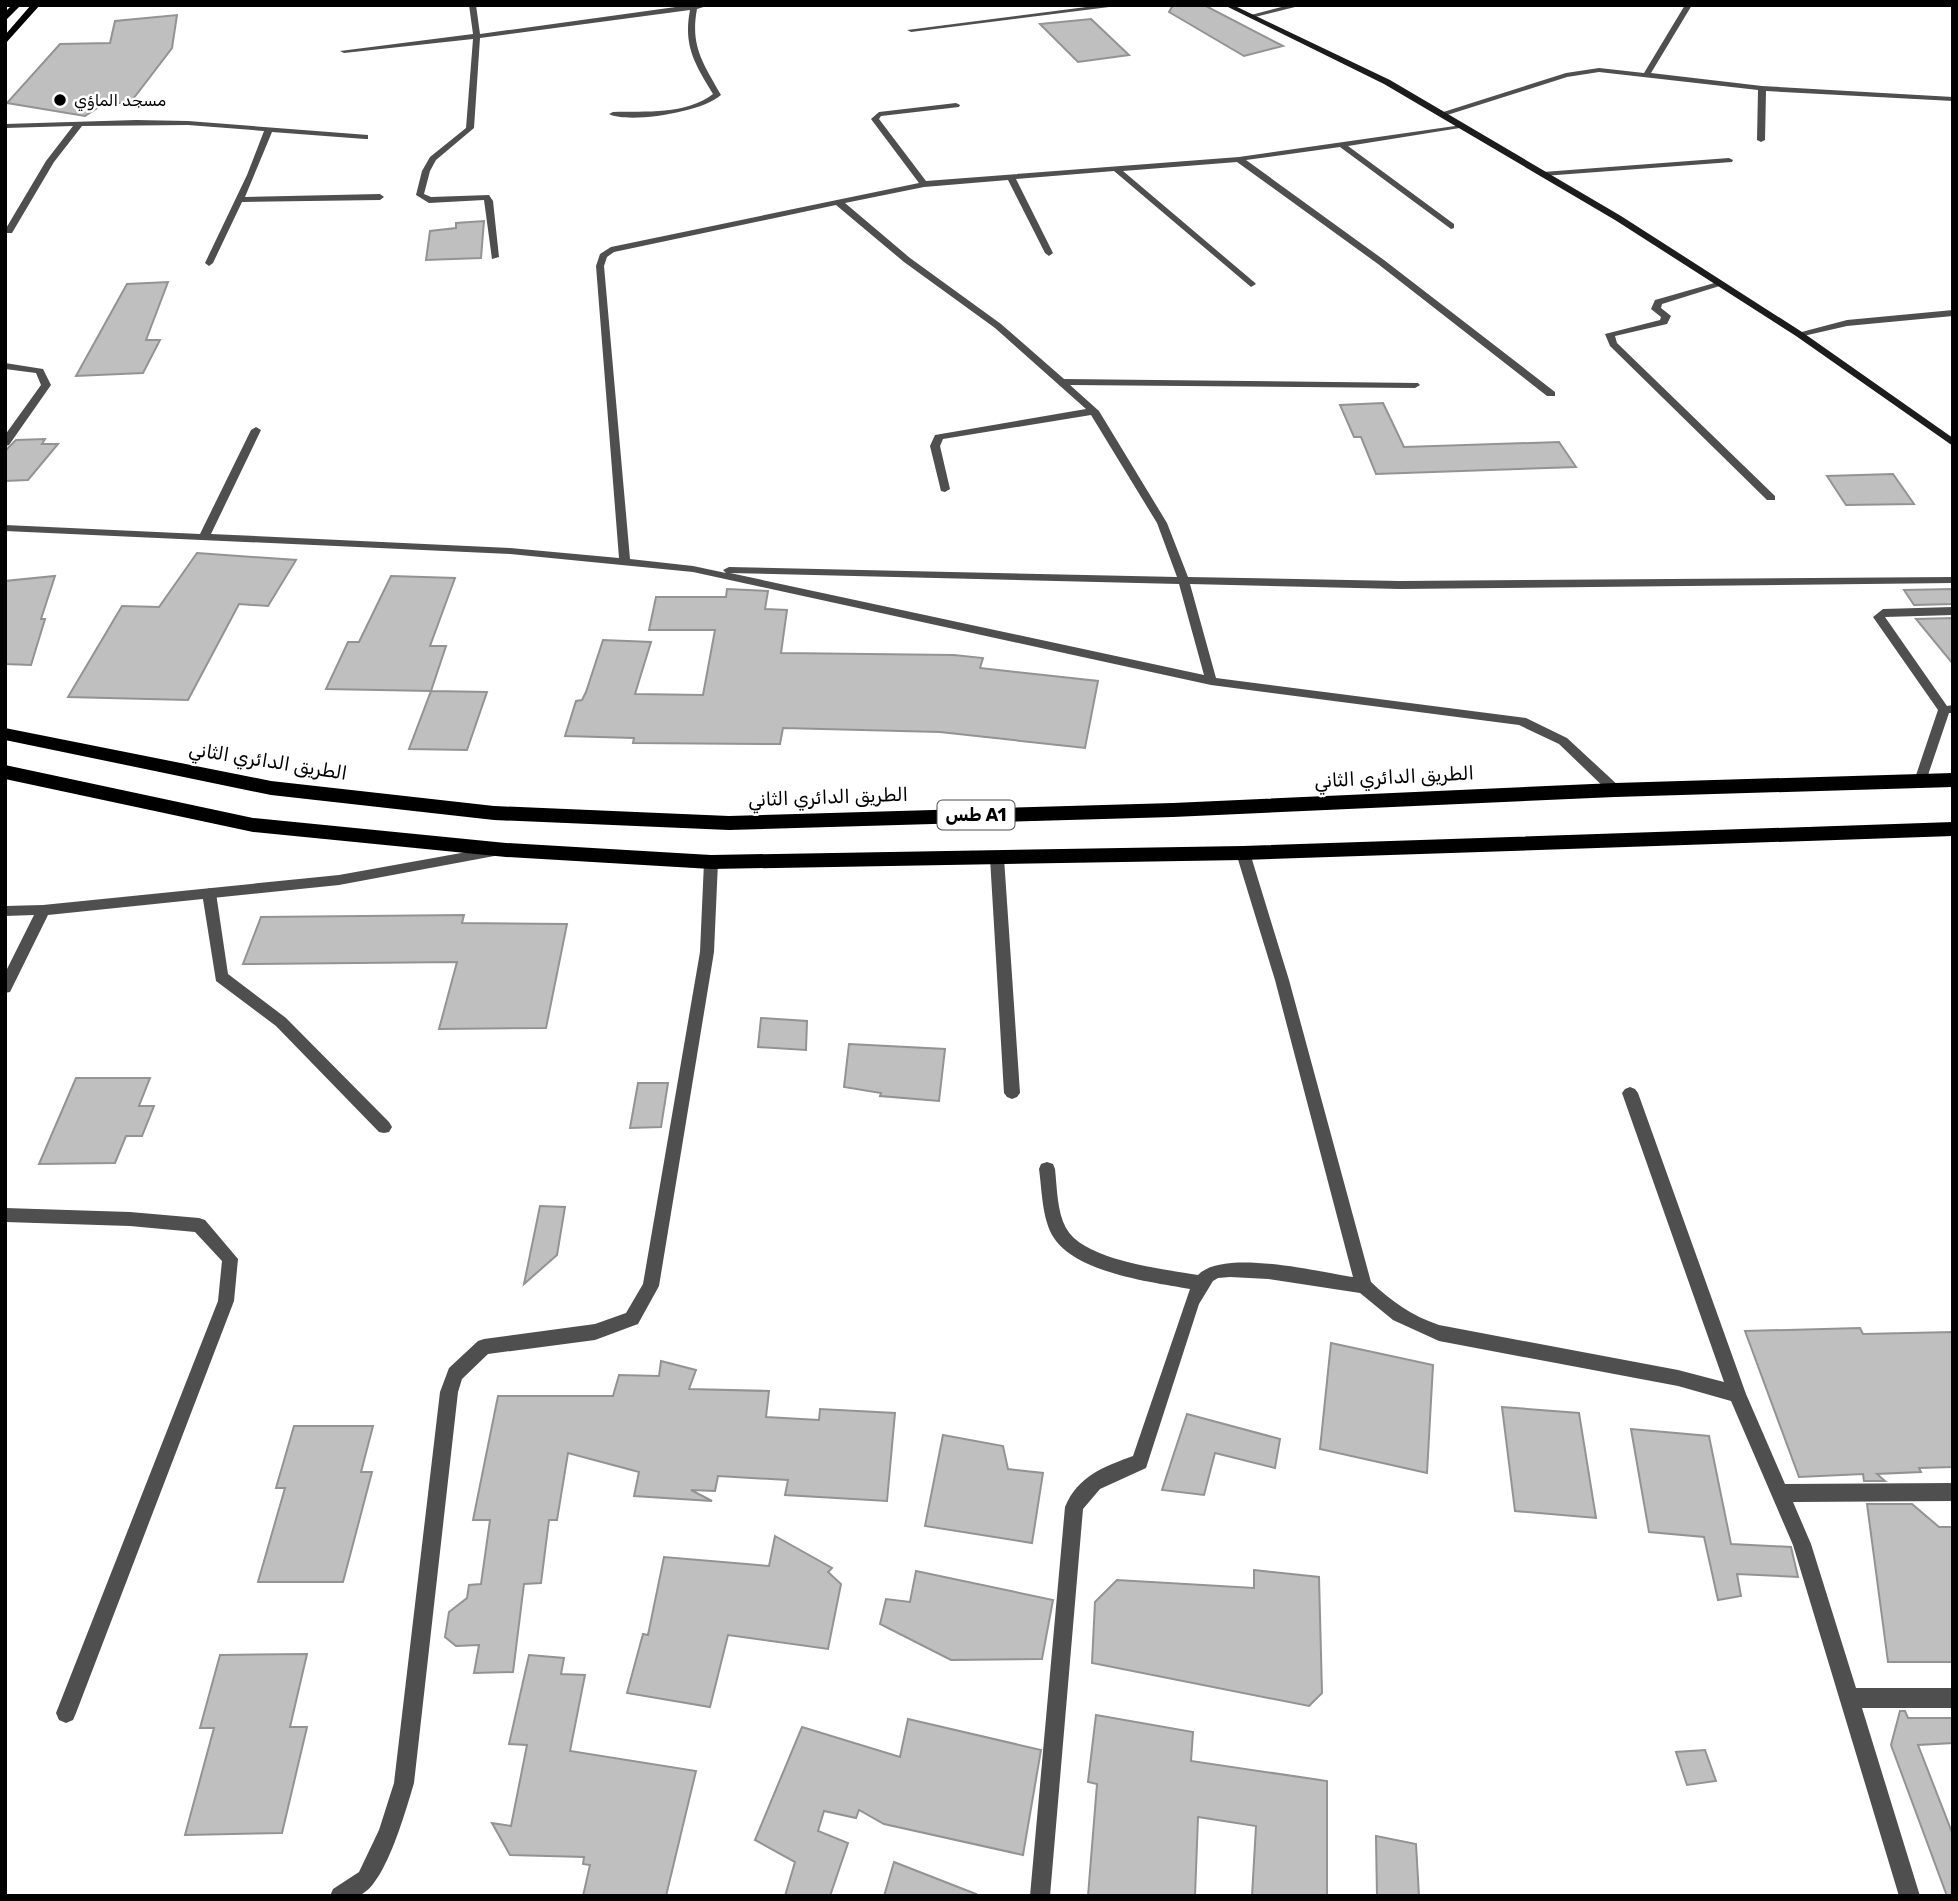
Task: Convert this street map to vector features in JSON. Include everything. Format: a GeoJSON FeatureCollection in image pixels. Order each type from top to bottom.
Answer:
{"type":"FeatureCollection","features":[{"type":"Feature","properties":{"kind":"highway","name":"الطريق الدائري الثاني"},"geometry":{"type":"LineString","coordinates":[[5,734],[271,788],[494,813],[729,823],[1173,810],[1615,790],[1953,780]]}},
{"type":"Feature","properties":{"kind":"highway","name":"طس A1"},"geometry":{"type":"LineString","coordinates":[[5,772],[253,825],[506,850],[711,862],[1243,853],[1953,829]]}},
{"type":"Feature","properties":{"kind":"main road"},"geometry":{"type":"LineString","coordinates":[[5,18],[17,5]]}},
{"type":"Feature","properties":{"kind":"main road"},"geometry":{"type":"LineString","coordinates":[[5,41],[36,5]]}},
{"type":"Feature","properties":{"kind":"street"},"geometry":{"type":"LineString","coordinates":[[472,5],[477,36],[470,128],[466,135],[438,151],[429,160],[420,195],[429,200],[486,197],[489,201],[495,257]]}},
{"type":"Feature","properties":{"kind":"street"},"geometry":{"type":"LineString","coordinates":[[344,51],[706,5]]}},
{"type":"Feature","properties":{"kind":"street"},"geometry":{"type":"LineString","coordinates":[[911,30],[1122,5]]}},
{"type":"Feature","properties":{"kind":"street"},"geometry":{"type":"LineString","coordinates":[[1227,5],[1387,82],[1543,174],[1799,334],[1953,443]]}},
{"type":"Feature","properties":{"kind":"street"},"geometry":{"type":"LineString","coordinates":[[1251,16],[1300,5]]}},
{"type":"Feature","properties":{"kind":"street"},"geometry":{"type":"LineString","coordinates":[[1646,75],[1689,5]]}},
{"type":"Feature","properties":{"kind":"street"},"geometry":{"type":"LineString","coordinates":[[613,114],[695,108],[710,103],[717,95],[690,46],[689,27],[694,7]]}},
{"type":"Feature","properties":{"kind":"street"},"geometry":{"type":"LineString","coordinates":[[1441,114],[1581,71],[1615,71],[1762,88],[1951,101]]}},
{"type":"Feature","properties":{"kind":"street"},"geometry":{"type":"LineString","coordinates":[[1761,140],[1762,88]]}},
{"type":"Feature","properties":{"kind":"street"},"geometry":{"type":"LineString","coordinates":[[924,184],[875,119],[879,114],[956,105]]}},
{"type":"Feature","properties":{"kind":"street"},"geometry":{"type":"LineString","coordinates":[[5,126],[188,123],[365,137]]}},
{"type":"Feature","properties":{"kind":"street"},"geometry":{"type":"LineString","coordinates":[[9,231],[50,161],[79,124]]}},
{"type":"Feature","properties":{"kind":"street"},"geometry":{"type":"LineString","coordinates":[[625,562],[600,266],[603,256],[611,250],[924,184],[1240,159],[1462,127]]}},
{"type":"Feature","properties":{"kind":"street"},"geometry":{"type":"LineString","coordinates":[[209,263],[268,131]]}},
{"type":"Feature","properties":{"kind":"street"},"geometry":{"type":"LineString","coordinates":[[1342,145],[1451,226]]}},
{"type":"Feature","properties":{"kind":"street"},"geometry":{"type":"LineString","coordinates":[[1240,159],[1381,262],[1551,394]]}},
{"type":"Feature","properties":{"kind":"street"},"geometry":{"type":"LineString","coordinates":[[1543,174],[1729,160]]}},
{"type":"Feature","properties":{"kind":"street"},"geometry":{"type":"LineString","coordinates":[[1117,170],[1251,284]]}},
{"type":"Feature","properties":{"kind":"street"},"geometry":{"type":"LineString","coordinates":[[1011,177],[1049,253]]}},
{"type":"Feature","properties":{"kind":"street"},"geometry":{"type":"LineString","coordinates":[[239,200],[380,198]]}},
{"type":"Feature","properties":{"kind":"street"},"geometry":{"type":"LineString","coordinates":[[838,202],[907,260],[998,326],[1094,411],[1162,523],[1184,581],[1211,681]]}},
{"type":"Feature","properties":{"kind":"street"},"geometry":{"type":"LineString","coordinates":[[1721,284],[1658,302],[1656,309],[1666,316],[1664,322],[1610,334],[1610,338],[1613,345],[1771,498]]}},
{"type":"Feature","properties":{"kind":"street"},"geometry":{"type":"LineString","coordinates":[[1799,334],[1847,323],[1953,313]]}},
{"type":"Feature","properties":{"kind":"street"},"geometry":{"type":"LineString","coordinates":[[5,366],[40,371],[46,385],[5,443]]}},
{"type":"Feature","properties":{"kind":"street"},"geometry":{"type":"LineString","coordinates":[[1064,382],[1415,385]]}},
{"type":"Feature","properties":{"kind":"street"},"geometry":{"type":"LineString","coordinates":[[945,489],[935,446],[939,437],[1094,411]]}},
{"type":"Feature","properties":{"kind":"street"},"geometry":{"type":"LineString","coordinates":[[204,537],[256,430]]}},
{"type":"Feature","properties":{"kind":"street"},"geometry":{"type":"LineString","coordinates":[[5,528],[510,551],[693,569],[1400,585],[1953,580]]}},
{"type":"Feature","properties":{"kind":"street"},"geometry":{"type":"LineString","coordinates":[[693,569],[1211,681],[1522,721],[1563,741],[1615,790]]}},
{"type":"Feature","properties":{"kind":"street"},"geometry":{"type":"LineString","coordinates":[[1920,780],[1948,710],[1879,617],[1883,613],[1953,611]]}},
{"type":"Feature","properties":{"kind":"street"},"geometry":{"type":"LineString","coordinates":[[5,911],[43,910],[339,880],[506,850]]}},
{"type":"Feature","properties":{"kind":"street"},"geometry":{"type":"LineString","coordinates":[[1243,853],[1282,980],[1364,1286],[1384,1306],[1408,1323],[1439,1333],[1678,1378],[1737,1394]]}},
{"type":"Feature","properties":{"kind":"street"},"geometry":{"type":"LineString","coordinates":[[997,858],[1012,1093]]}},
{"type":"Feature","properties":{"kind":"street"},"geometry":{"type":"LineString","coordinates":[[340,1896],[366,1880],[388,1833],[404,1783],[449,1392],[454,1374],[484,1347],[595,1332],[632,1319],[651,1286],[707,951],[711,862]]}},
{"type":"Feature","properties":{"kind":"street"},"geometry":{"type":"LineString","coordinates":[[209,893],[222,977],[281,1022],[384,1126]]}},
{"type":"Feature","properties":{"kind":"street"},"geometry":{"type":"LineString","coordinates":[[5,988],[43,910]]}},
{"type":"Feature","properties":{"kind":"street"},"geometry":{"type":"LineString","coordinates":[[1630,1093],[1737,1394],[1802,1544],[1910,1896]]}},
{"type":"Feature","properties":{"kind":"street"},"geometry":{"type":"LineString","coordinates":[[1047,1169],[1060,1233],[1079,1250],[1106,1264],[1200,1283]]}},
{"type":"Feature","properties":{"kind":"street"},"geometry":{"type":"LineString","coordinates":[[5,1215],[130,1219],[199,1225],[230,1259],[226,1301],[66,1713]]}},
{"type":"Feature","properties":{"kind":"street"},"geometry":{"type":"LineString","coordinates":[[1040,1896],[1074,1507],[1081,1492],[1091,1481],[1140,1462],[1200,1283],[1215,1271],[1242,1270],[1364,1286]]}},
{"type":"Feature","properties":{"kind":"street"},"geometry":{"type":"LineString","coordinates":[[1779,1493],[1953,1492]]}},
{"type":"Feature","properties":{"kind":"street"},"geometry":{"type":"LineString","coordinates":[[1849,1698],[1953,1698]]}},
{"type":"Feature","properties":{"kind":"building"},"geometry":{"type":"Polygon","coordinates":[[[1173,5],[1204,5],[1283,46],[1244,56],[1169,12],[1173,5]]]}},
{"type":"Feature","properties":{"kind":"building"},"geometry":{"type":"Polygon","coordinates":[[[177,15],[172,48],[130,103],[105,103],[85,116],[7,103],[60,44],[110,43],[115,21],[177,15]]]}},
{"type":"Feature","properties":{"kind":"building"},"geometry":{"type":"Polygon","coordinates":[[[1091,19],[1129,55],[1078,62],[1040,24],[1091,19]]]}},
{"type":"Feature","properties":{"kind":"building"},"geometry":{"type":"Polygon","coordinates":[[[484,221],[481,258],[426,260],[430,231],[456,228],[456,223],[484,221]]]}},
{"type":"Feature","properties":{"kind":"building"},"geometry":{"type":"Polygon","coordinates":[[[168,282],[146,340],[160,340],[143,373],[76,376],[127,284],[168,282]]]}},
{"type":"Feature","properties":{"kind":"building"},"geometry":{"type":"Polygon","coordinates":[[[1383,403],[1404,447],[1559,442],[1576,467],[1376,474],[1361,437],[1354,437],[1340,405],[1383,403]]]}},
{"type":"Feature","properties":{"kind":"building"},"geometry":{"type":"Polygon","coordinates":[[[45,439],[42,444],[58,444],[28,480],[5,481],[5,452],[8,448],[16,440],[45,439]]]}},
{"type":"Feature","properties":{"kind":"building"},"geometry":{"type":"Polygon","coordinates":[[[1893,474],[1914,504],[1846,505],[1827,476],[1893,474]]]}},
{"type":"Feature","properties":{"kind":"building"},"geometry":{"type":"Polygon","coordinates":[[[197,553],[296,560],[268,606],[239,604],[188,700],[68,697],[122,606],[159,607],[197,553]]]}},
{"type":"Feature","properties":{"kind":"building"},"geometry":{"type":"Polygon","coordinates":[[[55,576],[41,619],[45,619],[31,665],[5,664],[5,581],[55,576]]]}},
{"type":"Feature","properties":{"kind":"building"},"geometry":{"type":"Polygon","coordinates":[[[391,576],[455,578],[430,646],[446,646],[431,691],[326,689],[348,642],[359,642],[391,576]]]}},
{"type":"Feature","properties":{"kind":"building"},"geometry":{"type":"Polygon","coordinates":[[[727,589],[768,591],[765,609],[787,610],[781,653],[954,655],[983,658],[980,668],[1098,681],[1085,748],[940,732],[783,728],[780,744],[633,743],[634,738],[565,736],[576,701],[582,700],[586,692],[603,640],[651,642],[635,694],[703,695],[715,630],[649,630],[656,597],[726,597],[727,589]]]}},
{"type":"Feature","properties":{"kind":"building"},"geometry":{"type":"Polygon","coordinates":[[[1953,589],[1953,604],[1914,605],[1904,590],[1953,589]]]}},
{"type":"Feature","properties":{"kind":"building"},"geometry":{"type":"Polygon","coordinates":[[[1953,618],[1953,664],[1916,619],[1953,618]]]}},
{"type":"Feature","properties":{"kind":"building"},"geometry":{"type":"Polygon","coordinates":[[[431,691],[487,692],[467,750],[409,749],[431,691]]]}},
{"type":"Feature","properties":{"kind":"building"},"geometry":{"type":"Polygon","coordinates":[[[464,915],[462,923],[567,924],[546,1028],[439,1029],[457,962],[243,964],[261,917],[464,915]]]}},
{"type":"Feature","properties":{"kind":"building"},"geometry":{"type":"Polygon","coordinates":[[[761,1018],[807,1021],[806,1050],[758,1047],[761,1018]]]}},
{"type":"Feature","properties":{"kind":"building"},"geometry":{"type":"Polygon","coordinates":[[[849,1044],[945,1049],[939,1101],[880,1096],[881,1093],[844,1087],[849,1044]]]}},
{"type":"Feature","properties":{"kind":"building"},"geometry":{"type":"Polygon","coordinates":[[[76,1078],[150,1078],[139,1106],[154,1106],[142,1136],[126,1136],[115,1163],[39,1164],[76,1078]]]}},
{"type":"Feature","properties":{"kind":"building"},"geometry":{"type":"Polygon","coordinates":[[[638,1083],[668,1083],[661,1127],[630,1128],[638,1083]]]}},
{"type":"Feature","properties":{"kind":"building"},"geometry":{"type":"Polygon","coordinates":[[[540,1206],[565,1207],[557,1255],[524,1284],[540,1206]]]}},
{"type":"Feature","properties":{"kind":"building"},"geometry":{"type":"Polygon","coordinates":[[[1860,1328],[1863,1334],[1953,1332],[1953,1467],[1919,1468],[1921,1472],[1877,1474],[1885,1481],[1864,1481],[1863,1474],[1799,1477],[1745,1331],[1860,1328]]]}},
{"type":"Feature","properties":{"kind":"building"},"geometry":{"type":"Polygon","coordinates":[[[1331,1343],[1433,1365],[1427,1473],[1320,1449],[1331,1343]]]}},
{"type":"Feature","properties":{"kind":"building"},"geometry":{"type":"Polygon","coordinates":[[[661,1361],[696,1370],[689,1389],[769,1391],[766,1417],[819,1420],[820,1409],[895,1413],[887,1501],[785,1495],[788,1480],[718,1476],[715,1491],[691,1490],[712,1501],[634,1496],[639,1472],[568,1453],[557,1520],[549,1520],[541,1583],[524,1584],[513,1672],[474,1673],[479,1645],[456,1646],[445,1637],[449,1612],[467,1598],[469,1585],[481,1584],[490,1520],[473,1520],[498,1396],[613,1396],[619,1375],[659,1376],[661,1361]]]}},
{"type":"Feature","properties":{"kind":"building"},"geometry":{"type":"Polygon","coordinates":[[[1502,1407],[1579,1413],[1596,1518],[1515,1511],[1502,1407]]]}},
{"type":"Feature","properties":{"kind":"building"},"geometry":{"type":"Polygon","coordinates":[[[1187,1414],[1280,1439],[1275,1468],[1215,1453],[1204,1495],[1162,1490],[1187,1414]]]}},
{"type":"Feature","properties":{"kind":"building"},"geometry":{"type":"Polygon","coordinates":[[[294,1426],[373,1426],[361,1472],[372,1472],[343,1582],[258,1582],[285,1488],[276,1488],[294,1426]]]}},
{"type":"Feature","properties":{"kind":"building"},"geometry":{"type":"Polygon","coordinates":[[[1631,1429],[1709,1436],[1731,1544],[1791,1547],[1798,1577],[1737,1574],[1741,1596],[1718,1600],[1704,1537],[1649,1532],[1631,1429]]]}},
{"type":"Feature","properties":{"kind":"building"},"geometry":{"type":"Polygon","coordinates":[[[943,1435],[1003,1446],[1008,1469],[1043,1473],[1032,1543],[925,1526],[943,1435]]]}},
{"type":"Feature","properties":{"kind":"building"},"geometry":{"type":"Polygon","coordinates":[[[1867,1504],[1912,1504],[1939,1527],[1953,1527],[1953,1662],[1888,1662],[1867,1504]]]}},
{"type":"Feature","properties":{"kind":"building"},"geometry":{"type":"Polygon","coordinates":[[[775,1536],[832,1568],[828,1572],[841,1584],[828,1649],[728,1635],[710,1707],[627,1693],[643,1634],[648,1635],[664,1557],[769,1566],[775,1536]]]}},
{"type":"Feature","properties":{"kind":"building"},"geometry":{"type":"Polygon","coordinates":[[[1254,1570],[1319,1577],[1322,1693],[1309,1706],[1092,1663],[1095,1602],[1117,1580],[1254,1588],[1254,1570]]]}},
{"type":"Feature","properties":{"kind":"building"},"geometry":{"type":"Polygon","coordinates":[[[916,1571],[1053,1600],[1042,1659],[951,1660],[880,1624],[886,1599],[910,1602],[916,1571]]]}},
{"type":"Feature","properties":{"kind":"building"},"geometry":{"type":"Polygon","coordinates":[[[307,1654],[290,1727],[307,1727],[282,1833],[185,1835],[214,1728],[200,1728],[220,1655],[307,1654]]]}},
{"type":"Feature","properties":{"kind":"building"},"geometry":{"type":"Polygon","coordinates":[[[529,1655],[564,1658],[561,1674],[585,1675],[570,1751],[696,1771],[666,1896],[583,1896],[590,1865],[583,1864],[584,1857],[510,1855],[492,1823],[511,1826],[527,1745],[509,1744],[529,1655]]]}},
{"type":"Feature","properties":{"kind":"building"},"geometry":{"type":"Polygon","coordinates":[[[1900,1711],[1905,1711],[1908,1718],[1953,1718],[1953,1743],[1918,1745],[1953,1835],[1953,1896],[1947,1896],[1891,1745],[1900,1711]]]}},
{"type":"Feature","properties":{"kind":"building"},"geometry":{"type":"Polygon","coordinates":[[[1096,1715],[1193,1732],[1191,1761],[1327,1781],[1327,1896],[1252,1896],[1256,1826],[1198,1817],[1195,1896],[1088,1896],[1097,1784],[1088,1782],[1096,1715]]]}},
{"type":"Feature","properties":{"kind":"building"},"geometry":{"type":"Polygon","coordinates":[[[908,1719],[1041,1750],[1023,1855],[884,1824],[859,1810],[856,1818],[824,1811],[818,1831],[848,1843],[830,1896],[785,1896],[795,1862],[755,1840],[802,1727],[900,1757],[908,1719]]]}},
{"type":"Feature","properties":{"kind":"building"},"geometry":{"type":"Polygon","coordinates":[[[1705,1750],[1716,1781],[1687,1785],[1676,1752],[1705,1750]]]}},
{"type":"Feature","properties":{"kind":"building"},"geometry":{"type":"Polygon","coordinates":[[[1376,1836],[1416,1844],[1419,1896],[1377,1896],[1376,1836]]]}},
{"type":"Feature","properties":{"kind":"building"},"geometry":{"type":"Polygon","coordinates":[[[894,1862],[976,1894],[976,1896],[884,1896],[894,1862]]]}},
{"type":"Feature","properties":{"kind":"place","name":"مسجد الماؤي"},"geometry":{"type":"Point","coordinates":[60,100]}}]}
